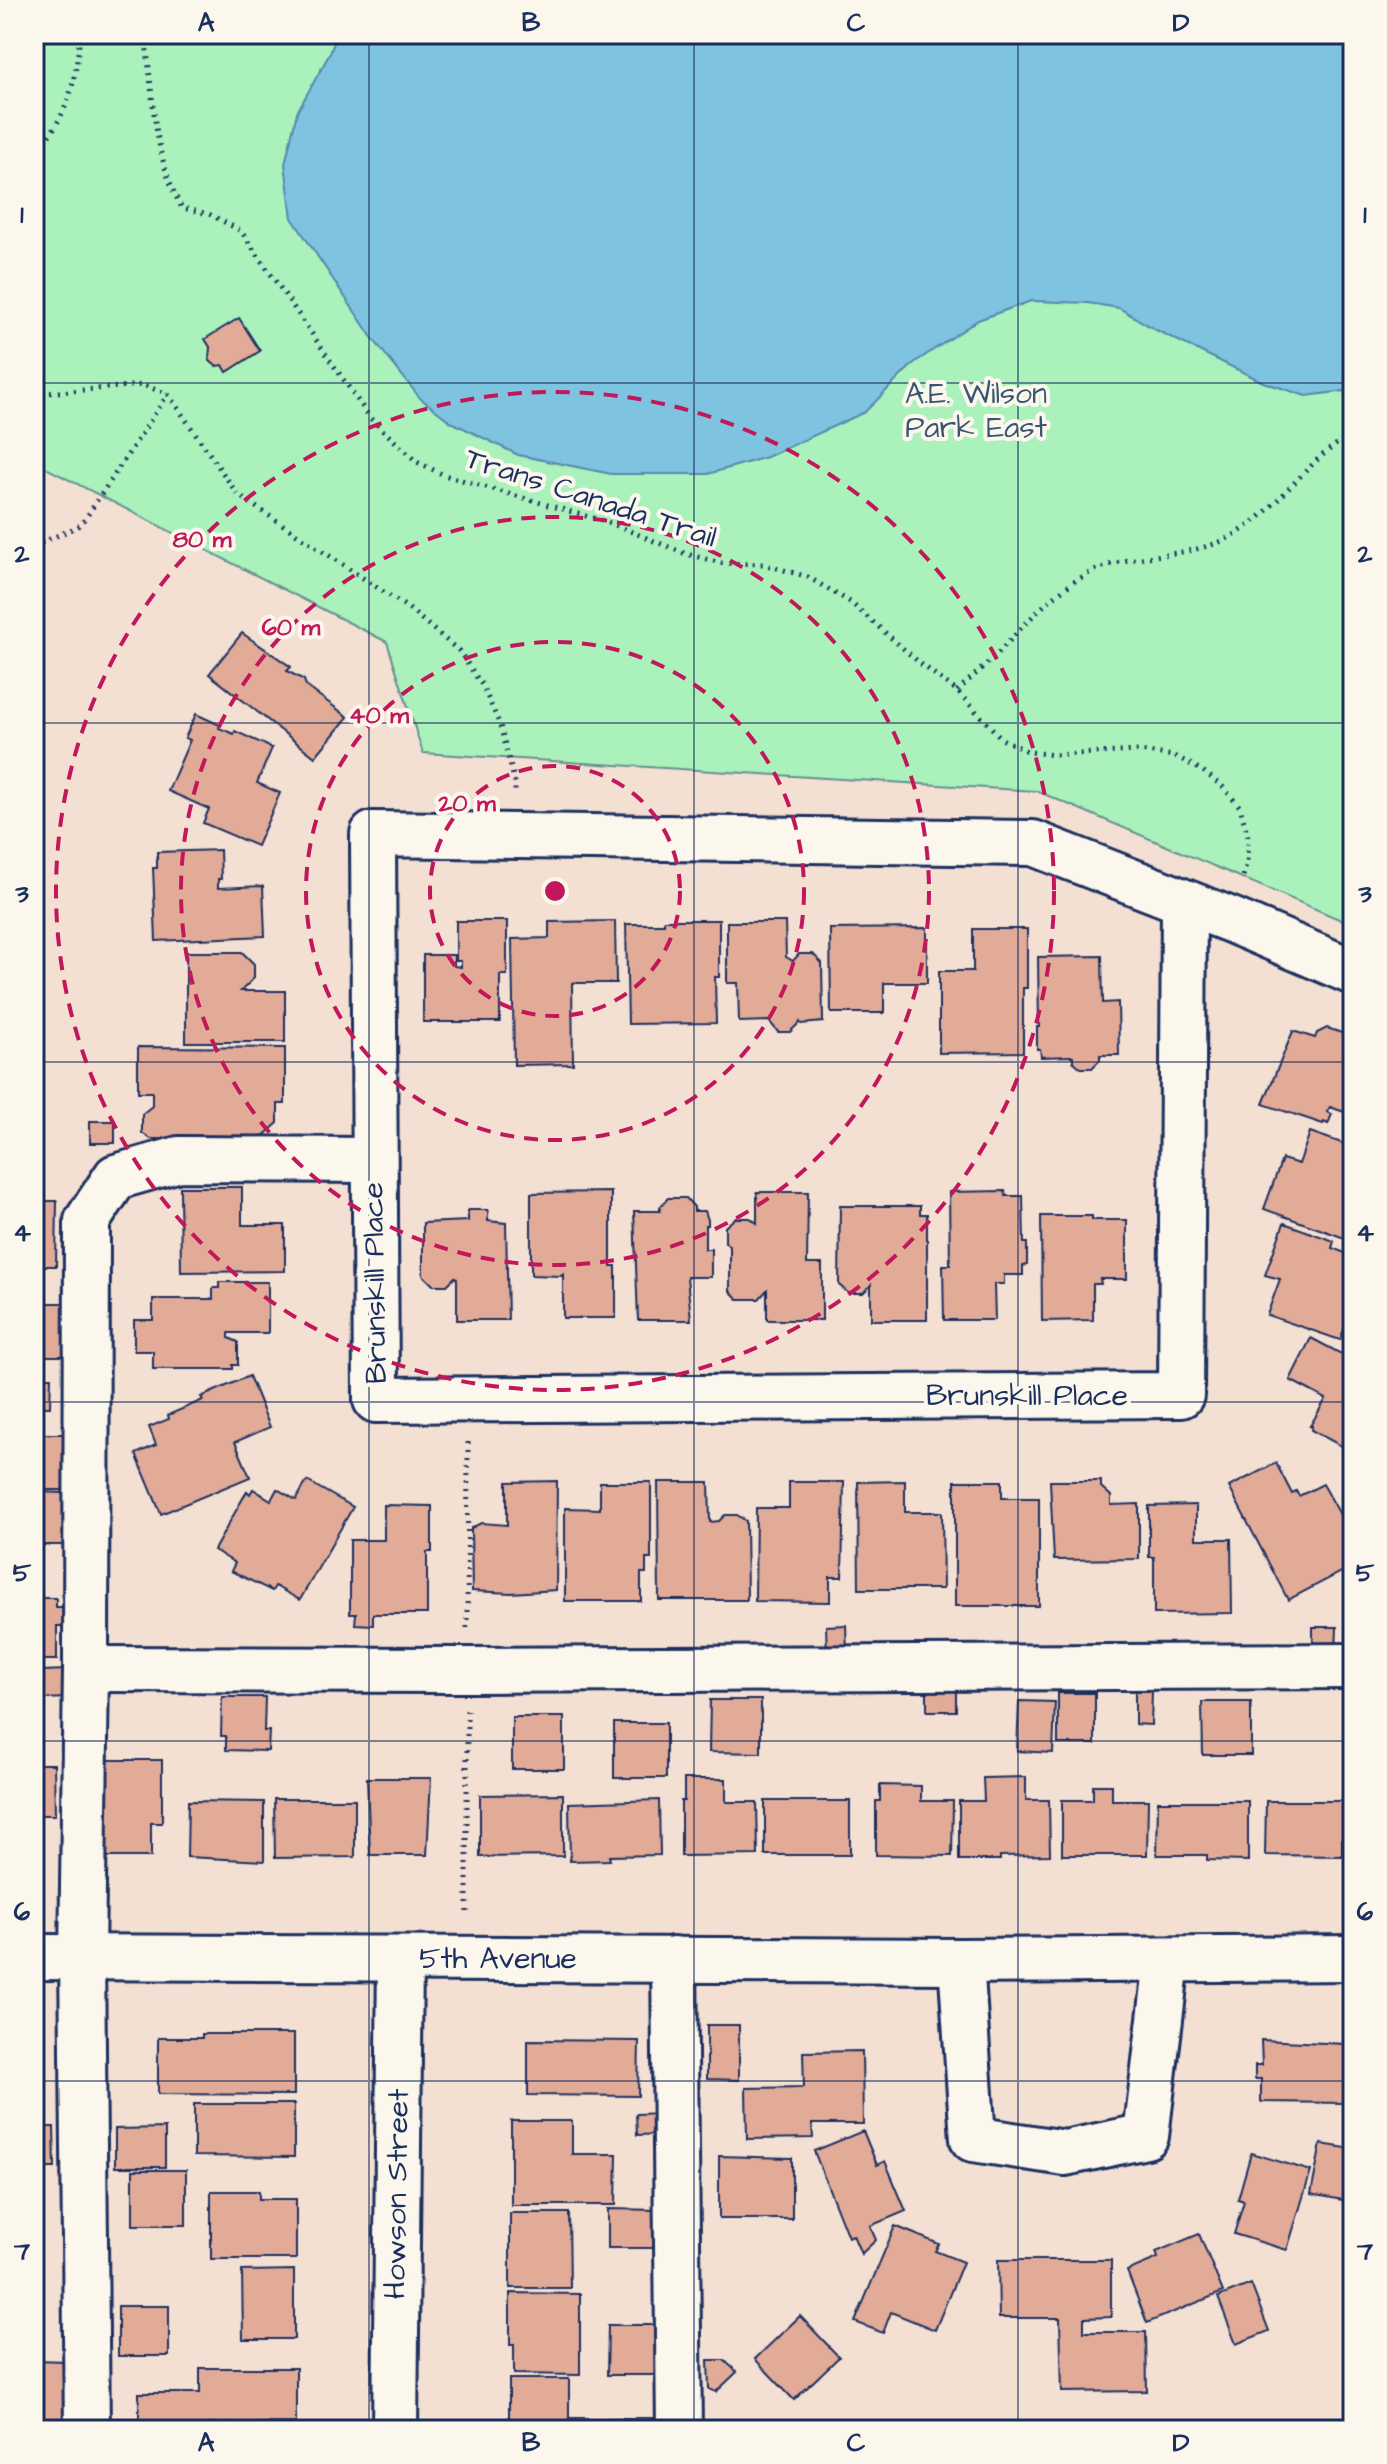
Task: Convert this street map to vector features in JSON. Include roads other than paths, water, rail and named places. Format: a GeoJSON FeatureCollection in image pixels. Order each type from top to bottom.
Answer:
{"type":"FeatureCollection","features":[{"type":"Feature","properties":{"kind":"street","name":"Brunskill Place"},"geometry":{"type":"LineString","coordinates":[[1184,903],[1181,1395],[376,1400],[373,834],[1033,843],[1231,920],[1353,972]]}},
{"type":"Feature","properties":{"kind":"street"},"geometry":{"type":"LineString","coordinates":[[87,2430],[82,1957],[87,1221],[116,1177],[179,1159],[373,1160]]}},
{"type":"Feature","properties":{"kind":"street"},"geometry":{"type":"LineString","coordinates":[[86,1669],[1353,1666]]}},
{"type":"Feature","properties":{"kind":"street","name":"5th Avenue"},"geometry":{"type":"LineString","coordinates":[[34,1957],[961,1961],[1353,1958]]}},
{"type":"Feature","properties":{"kind":"street","name":"Howson Street"},"geometry":{"type":"LineString","coordinates":[[395,2430],[400,1959]]}},
{"type":"Feature","properties":{"kind":"street"},"geometry":{"type":"LineString","coordinates":[[674,1959],[679,2430]]}},
{"type":"Feature","properties":{"kind":"street"},"geometry":{"type":"LineString","coordinates":[[961,1961],[973,2139],[1065,2153],[1146,2136],[1167,1961]]}},
{"type":"Feature","properties":{"kind":"water"},"geometry":{"type":"Polygon","coordinates":[[[337,34],[1353,34],[1353,390],[1306,396],[1263,382],[1156,330],[1119,308],[1088,303],[1031,301],[978,320],[914,363],[865,412],[767,457],[708,474],[611,474],[518,455],[451,422],[420,398],[373,339],[292,218],[285,164],[297,112],[330,53],[337,34]]]}},
{"type":"Feature","properties":{"kind":"park label","name":"A.E. Wilson Park East"},"geometry":{"type":"Point","coordinates":[976,411]}}]}
